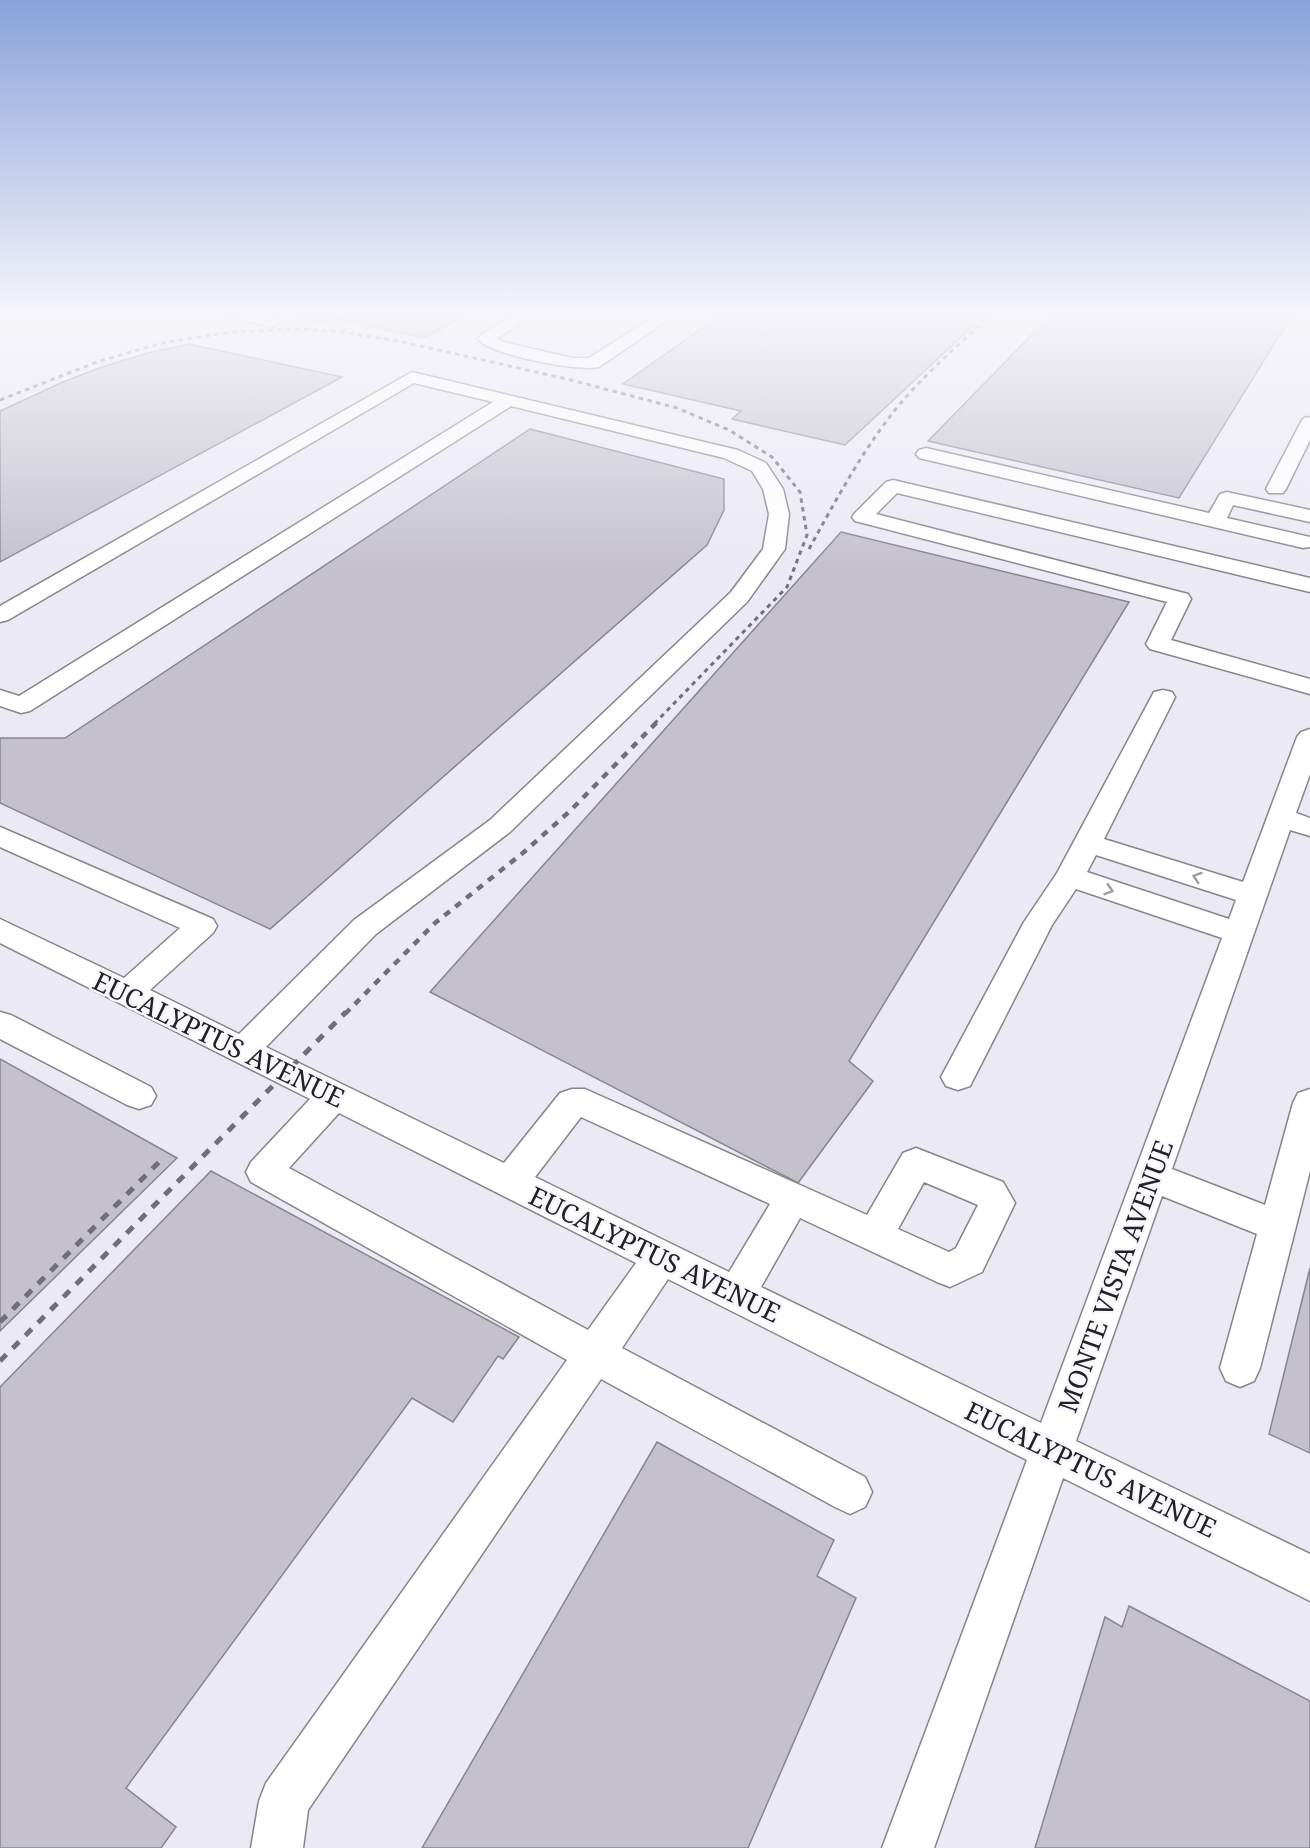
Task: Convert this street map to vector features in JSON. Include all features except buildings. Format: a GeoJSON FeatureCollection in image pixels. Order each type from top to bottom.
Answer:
{"type":"FeatureCollection","features":[{"type":"Feature","properties":{"kind":"street"},"geometry":{"type":"LineString","coordinates":[[0,615],[375,398]]}},
{"type":"Feature","properties":{"kind":"street"},"geometry":{"type":"LineString","coordinates":[[243,1050],[365,927],[500,826],[739,597],[774,549],[779,514],[773,489],[759,467],[730,454],[501,398]]}},
{"type":"Feature","properties":{"kind":"street"},"geometry":{"type":"LineString","coordinates":[[0,698],[21,706],[508,400]]}},
{"type":"Feature","properties":{"kind":"street"},"geometry":{"type":"LineString","coordinates":[[1276,489],[1310,422]]}},
{"type":"Feature","properties":{"kind":"street"},"geometry":{"type":"LineString","coordinates":[[926,454],[1304,542]]}},
{"type":"Feature","properties":{"kind":"street"},"geometry":{"type":"LineString","coordinates":[[1191,580],[893,486],[862,517],[1191,580],[1310,585]]}},
{"type":"Feature","properties":{"kind":"street"},"geometry":{"type":"LineString","coordinates":[[1215,521],[1227,498],[1310,516]]}},
{"type":"Feature","properties":{"kind":"street"},"geometry":{"type":"LineString","coordinates":[[1191,580],[1158,644],[1310,687]]}},
{"type":"Feature","properties":{"kind":"street"},"geometry":{"type":"LineString","coordinates":[[958,1077],[1039,922],[1070,877],[1163,697]]}},
{"type":"Feature","properties":{"kind":"street","name":"MONTE VISTA AVENUE"},"geometry":{"type":"LineString","coordinates":[[908,1848],[1253,895],[1295,823],[1310,737]]}},
{"type":"Feature","properties":{"kind":"street"},"geometry":{"type":"LineString","coordinates":[[0,836],[202,926],[127,993]]}},
{"type":"Feature","properties":{"kind":"street"},"geometry":{"type":"LineString","coordinates":[[1088,843],[1253,895]]}},
{"type":"Feature","properties":{"kind":"street"},"geometry":{"type":"LineString","coordinates":[[1070,877],[1239,933]]}},
{"type":"Feature","properties":{"kind":"street","name":"EUCALYPTUS AVENUE"},"geometry":{"type":"LineString","coordinates":[[2,934],[243,1050],[1310,1578]]}},
{"type":"Feature","properties":{"kind":"street"},"geometry":{"type":"LineString","coordinates":[[0,1024],[139,1096]]}},
{"type":"Feature","properties":{"kind":"street"},"geometry":{"type":"LineString","coordinates":[[334,1096],[264,1172],[850,1492]]}},
{"type":"Feature","properties":{"kind":"street"},"geometry":{"type":"LineString","coordinates":[[510,1182],[572,1103],[585,1103],[875,1236]]}},
{"type":"Feature","properties":{"kind":"street"},"geometry":{"type":"LineString","coordinates":[[1240,1368],[1310,1103]]}},
{"type":"Feature","properties":{"kind":"street"},"geometry":{"type":"LineString","coordinates":[[1151,1176],[1278,1226]]}},
{"type":"Feature","properties":{"kind":"street"},"geometry":{"type":"LineString","coordinates":[[737,1294],[793,1198]]}},
{"type":"Feature","properties":{"kind":"street"},"geometry":{"type":"LineString","coordinates":[[277,1848],[284,1801],[662,1257]]}},
{"type":"Feature","properties":{"kind":"railway"},"geometry":{"type":"LineString","coordinates":[[0,400],[4,398]]}},
{"type":"Feature","properties":{"kind":"railway"},"geometry":{"type":"LineString","coordinates":[[640,398],[677,408],[729,430],[772,457],[800,492],[807,535],[787,587],[655,723]]}},
{"type":"Feature","properties":{"kind":"railway"},"geometry":{"type":"LineString","coordinates":[[809,549],[862,457],[905,398]]}},
{"type":"Feature","properties":{"kind":"railway"},"geometry":{"type":"LineString","coordinates":[[345,1014],[435,923],[524,852],[570,811],[657,722]]}},
{"type":"Feature","properties":{"kind":"railway"},"geometry":{"type":"LineString","coordinates":[[0,1361],[346,1012]]}},
{"type":"Feature","properties":{"kind":"railway"},"geometry":{"type":"LineString","coordinates":[[0,1322],[159,1162]]}}]}
